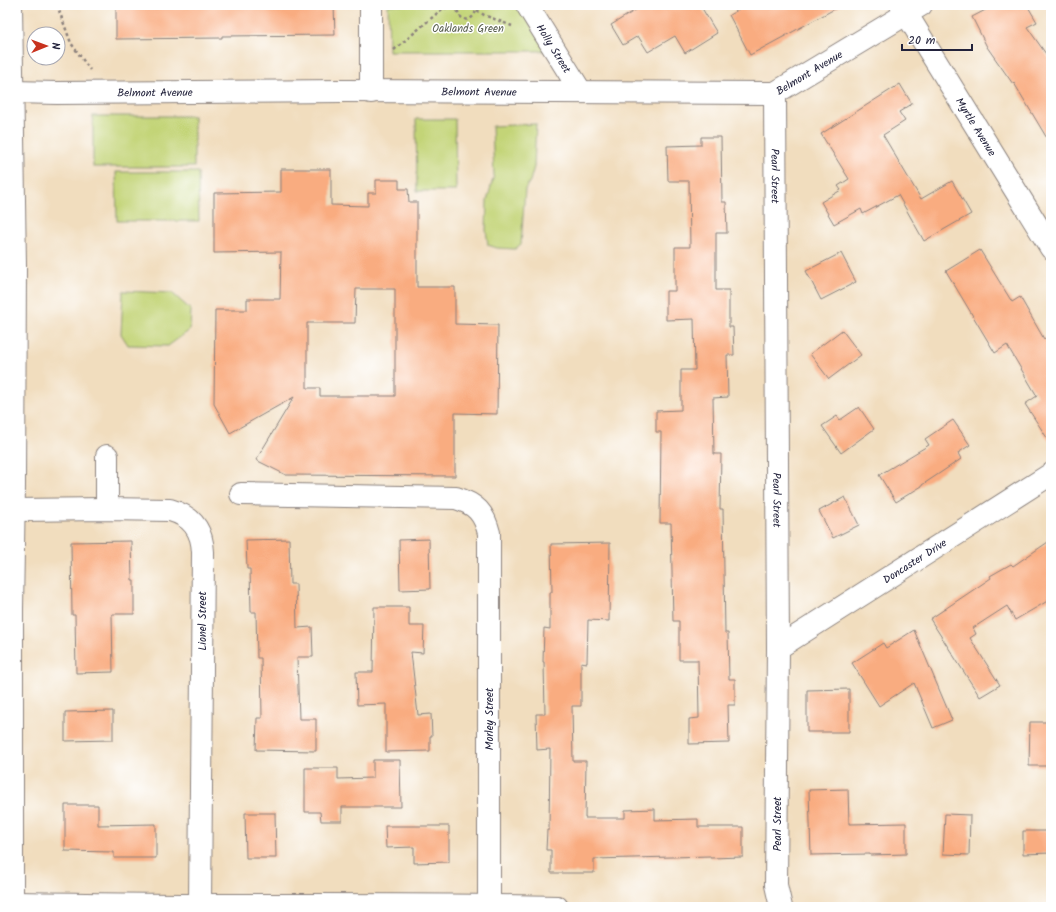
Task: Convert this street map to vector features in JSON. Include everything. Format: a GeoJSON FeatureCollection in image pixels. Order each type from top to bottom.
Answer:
{"type":"FeatureCollection","features":[{"type":"Feature","properties":{"kind":"street"},"geometry":{"type":"LineString","coordinates":[[11,5],[12,92],[10,241],[15,289],[14,510],[9,548],[12,609],[12,905],[347,904],[557,907]]}},
{"type":"Feature","properties":{"kind":"street"},"geometry":{"type":"LineString","coordinates":[[371,5],[371,92]]}},
{"type":"Feature","properties":{"kind":"street","name":"Holly Street"},"geometry":{"type":"LineString","coordinates":[[527,5],[581,92]]}},
{"type":"Feature","properties":{"kind":"street","name":"Belmont Avenue"},"geometry":{"type":"LineString","coordinates":[[12,92],[110,93],[336,91],[775,94],[910,8]]}},
{"type":"Feature","properties":{"kind":"street","name":"Myrtle Avenue"},"geometry":{"type":"LineString","coordinates":[[910,8],[1051,248]]}},
{"type":"Feature","properties":{"kind":"street","name":"Pearl Street"},"geometry":{"type":"LineString","coordinates":[[775,94],[778,648],[776,885],[781,907]]}},
{"type":"Feature","properties":{"kind":"street"},"geometry":{"type":"LineString","coordinates":[[106,456],[108,509]]}},
{"type":"Feature","properties":{"kind":"street","name":"Doncaster Drive"},"geometry":{"type":"LineString","coordinates":[[778,648],[1051,474]]}},
{"type":"Feature","properties":{"kind":"street","name":"Morley Street"},"geometry":{"type":"LineString","coordinates":[[241,494],[456,498],[477,508],[485,520],[489,533],[489,905]]}},
{"type":"Feature","properties":{"kind":"street","name":"Lionel Street"},"geometry":{"type":"LineString","coordinates":[[14,510],[170,510],[180,513],[188,518],[193,523],[201,537],[203,552],[200,905]]}},
{"type":"Feature","properties":{"kind":"path"},"geometry":{"type":"LineString","coordinates":[[57,5],[71,43],[110,93]]}},
{"type":"Feature","properties":{"kind":"path"},"geometry":{"type":"LineString","coordinates":[[439,5],[441,10]]}},
{"type":"Feature","properties":{"kind":"path"},"geometry":{"type":"LineString","coordinates":[[392,51],[441,10],[454,5]]}},
{"type":"Feature","properties":{"kind":"path"},"geometry":{"type":"LineString","coordinates":[[459,5],[457,9],[459,15],[464,19],[469,19],[475,15],[477,10],[476,5]]}},
{"type":"Feature","properties":{"kind":"green space","name":"Oaklands Green"},"geometry":{"type":"Polygon","coordinates":[[[388,5],[518,5],[547,51],[389,51],[388,5]]]}},
{"type":"Feature","properties":{"kind":"green space"},"geometry":{"type":"Polygon","coordinates":[[[93,116],[194,116],[194,167],[93,167],[93,116]]]}},
{"type":"Feature","properties":{"kind":"green space"},"geometry":{"type":"Polygon","coordinates":[[[416,119],[455,119],[456,191],[417,191],[416,119]]]}},
{"type":"Feature","properties":{"kind":"green space"},"geometry":{"type":"Polygon","coordinates":[[[536,124],[534,167],[530,181],[525,189],[521,244],[515,249],[497,248],[488,245],[486,230],[487,201],[494,175],[492,126],[536,124]]]}},
{"type":"Feature","properties":{"kind":"green space"},"geometry":{"type":"Polygon","coordinates":[[[116,172],[198,172],[199,221],[117,221],[116,172]]]}},
{"type":"Feature","properties":{"kind":"green space"},"geometry":{"type":"Polygon","coordinates":[[[123,291],[172,293],[191,310],[190,330],[168,346],[128,345],[121,334],[123,291]]]}},
{"type":"Feature","properties":{"kind":"building"},"geometry":{"type":"Polygon","coordinates":[[[116,5],[334,5],[335,35],[116,39],[116,5]]]}},
{"type":"Feature","properties":{"kind":"building"},"geometry":{"type":"Polygon","coordinates":[[[644,5],[700,5],[717,33],[685,53],[675,36],[648,52],[638,36],[623,45],[611,25],[644,5]]]}},
{"type":"Feature","properties":{"kind":"building"},"geometry":{"type":"Polygon","coordinates":[[[747,5],[842,5],[750,55],[729,15],[747,5]]]}},
{"type":"Feature","properties":{"kind":"building"},"geometry":{"type":"Polygon","coordinates":[[[995,5],[1027,5],[1037,22],[1027,27],[1051,61],[1051,145],[1014,83],[1013,84],[987,47],[972,17],[995,5]]]}},
{"type":"Feature","properties":{"kind":"building"},"geometry":{"type":"Polygon","coordinates":[[[900,84],[912,104],[899,112],[905,121],[883,135],[921,199],[952,181],[971,214],[924,241],[898,195],[863,214],[861,209],[834,224],[821,202],[841,190],[838,186],[849,179],[821,134],[900,84]]]}},
{"type":"Feature","properties":{"kind":"building"},"geometry":{"type":"Polygon","coordinates":[[[701,137],[721,137],[722,202],[726,202],[727,233],[716,233],[716,290],[729,290],[729,327],[733,327],[734,355],[727,355],[728,397],[713,398],[714,454],[721,454],[720,509],[723,509],[725,633],[728,633],[729,679],[735,679],[735,705],[728,705],[729,743],[689,744],[689,719],[699,718],[698,660],[679,660],[679,621],[673,621],[671,523],[660,523],[661,432],[656,432],[656,411],[681,410],[681,370],[695,370],[694,319],[666,320],[666,291],[675,291],[675,247],[690,247],[689,181],[668,181],[667,146],[701,145],[701,137]]]}},
{"type":"Feature","properties":{"kind":"building"},"geometry":{"type":"Polygon","coordinates":[[[281,169],[331,169],[331,205],[368,206],[368,193],[376,193],[376,180],[399,180],[399,189],[408,189],[409,202],[417,202],[417,287],[455,287],[455,324],[498,325],[497,414],[455,413],[455,476],[286,475],[256,460],[294,397],[230,433],[214,404],[215,310],[247,310],[247,299],[280,299],[281,252],[214,253],[214,193],[281,192],[281,169]],[[356,289],[355,323],[307,323],[307,388],[320,388],[320,396],[395,396],[395,289],[356,289]]]}},
{"type":"Feature","properties":{"kind":"building"},"geometry":{"type":"Polygon","coordinates":[[[980,250],[1012,302],[1020,297],[1044,339],[1051,335],[1051,444],[1025,404],[1037,396],[1007,345],[995,353],[946,271],[980,250]]]}},
{"type":"Feature","properties":{"kind":"building"},"geometry":{"type":"Polygon","coordinates":[[[841,253],[856,282],[821,300],[806,271],[841,253]]]}},
{"type":"Feature","properties":{"kind":"building"},"geometry":{"type":"Polygon","coordinates":[[[842,330],[861,355],[829,379],[810,354],[842,330]]]}},
{"type":"Feature","properties":{"kind":"building"},"geometry":{"type":"Polygon","coordinates":[[[859,407],[874,429],[841,453],[822,426],[837,416],[840,420],[859,407]]]}},
{"type":"Feature","properties":{"kind":"building"},"geometry":{"type":"Polygon","coordinates":[[[953,420],[970,445],[958,453],[961,459],[896,502],[879,475],[929,445],[925,439],[953,420]]]}},
{"type":"Feature","properties":{"kind":"building"},"geometry":{"type":"Polygon","coordinates":[[[845,497],[859,525],[833,538],[819,511],[845,497]]]}},
{"type":"Feature","properties":{"kind":"building"},"geometry":{"type":"Polygon","coordinates":[[[289,539],[290,584],[296,584],[297,628],[312,627],[313,657],[297,657],[299,719],[316,719],[316,751],[256,750],[257,718],[262,718],[261,658],[257,658],[256,612],[251,612],[250,569],[247,569],[246,540],[289,539]]]}},
{"type":"Feature","properties":{"kind":"building"},"geometry":{"type":"Polygon","coordinates":[[[429,539],[430,589],[400,590],[399,540],[429,539]]]}},
{"type":"Feature","properties":{"kind":"building"},"geometry":{"type":"Polygon","coordinates":[[[1051,540],[1051,599],[1015,620],[1007,606],[973,628],[976,634],[970,638],[1000,685],[980,697],[930,619],[991,578],[990,576],[1011,564],[1013,566],[1051,540]]]}},
{"type":"Feature","properties":{"kind":"building"},"geometry":{"type":"Polygon","coordinates":[[[131,541],[132,580],[134,580],[134,614],[112,614],[113,672],[76,673],[75,615],[72,615],[71,542],[131,541]]]}},
{"type":"Feature","properties":{"kind":"building"},"geometry":{"type":"Polygon","coordinates":[[[610,543],[609,621],[588,620],[587,663],[581,662],[581,706],[572,706],[573,761],[586,761],[585,818],[625,818],[625,810],[655,809],[655,820],[698,819],[698,827],[743,827],[743,857],[710,858],[710,856],[594,859],[594,873],[551,873],[551,850],[546,850],[547,830],[549,830],[550,749],[537,750],[536,714],[545,714],[543,662],[544,628],[550,629],[550,592],[552,592],[551,544],[610,543]]]}},
{"type":"Feature","properties":{"kind":"building"},"geometry":{"type":"Polygon","coordinates":[[[374,607],[409,607],[409,626],[424,626],[423,653],[411,652],[418,715],[431,714],[432,736],[430,736],[430,751],[386,752],[386,704],[357,705],[356,672],[373,672],[374,607]]]}},
{"type":"Feature","properties":{"kind":"building"},"geometry":{"type":"Polygon","coordinates":[[[914,630],[952,720],[933,728],[914,683],[879,706],[852,663],[883,643],[886,648],[914,630]]]}},
{"type":"Feature","properties":{"kind":"building"},"geometry":{"type":"Polygon","coordinates":[[[849,689],[849,732],[807,732],[807,690],[849,689]]]}},
{"type":"Feature","properties":{"kind":"building"},"geometry":{"type":"Polygon","coordinates":[[[113,711],[113,740],[65,741],[65,712],[113,711]]]}},
{"type":"Feature","properties":{"kind":"building"},"geometry":{"type":"Polygon","coordinates":[[[1030,722],[1051,722],[1051,766],[1029,766],[1030,722]]]}},
{"type":"Feature","properties":{"kind":"building"},"geometry":{"type":"Polygon","coordinates":[[[373,760],[400,760],[401,807],[342,807],[342,821],[321,821],[320,812],[305,812],[305,768],[338,768],[338,779],[373,778],[373,760]]]}},
{"type":"Feature","properties":{"kind":"building"},"geometry":{"type":"Polygon","coordinates":[[[848,789],[849,824],[906,823],[906,854],[811,855],[809,790],[848,789]]]}},
{"type":"Feature","properties":{"kind":"building"},"geometry":{"type":"Polygon","coordinates":[[[65,805],[98,805],[98,825],[156,824],[156,858],[114,858],[114,852],[65,851],[65,805]]]}},
{"type":"Feature","properties":{"kind":"building"},"geometry":{"type":"Polygon","coordinates":[[[245,813],[275,813],[276,858],[246,858],[245,813]]]}},
{"type":"Feature","properties":{"kind":"building"},"geometry":{"type":"Polygon","coordinates":[[[945,814],[970,815],[969,855],[943,854],[945,814]]]}},
{"type":"Feature","properties":{"kind":"building"},"geometry":{"type":"Polygon","coordinates":[[[385,826],[449,826],[449,862],[414,863],[414,847],[386,848],[385,826]]]}},
{"type":"Feature","properties":{"kind":"building"},"geometry":{"type":"Polygon","coordinates":[[[1023,831],[1051,831],[1051,853],[1023,854],[1023,831]]]}}]}
